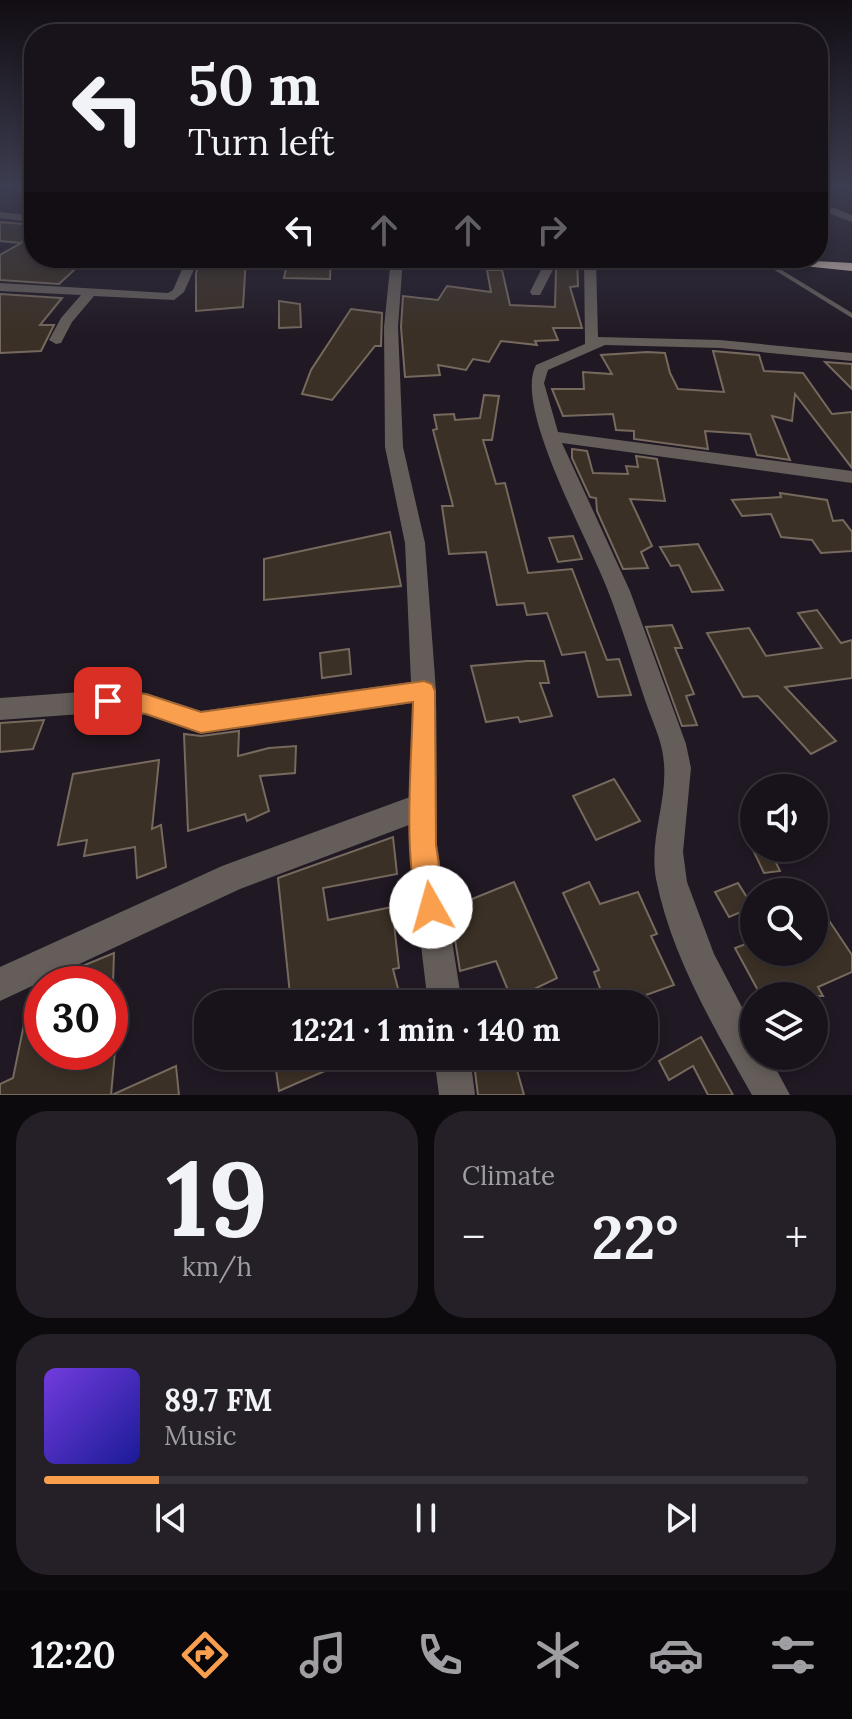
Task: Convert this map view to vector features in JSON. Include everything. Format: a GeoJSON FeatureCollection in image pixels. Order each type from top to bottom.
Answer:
{"type":"FeatureCollection","features":[{"type":"Feature","properties":{"kind":"highway"},"geometry":{"type":"LineString","coordinates":[[828,258],[852,261]]}},
{"type":"Feature","properties":{"kind":"highway"},"geometry":{"type":"LineString","coordinates":[[828,265],[852,267]]}},
{"type":"Feature","properties":{"kind":"street"},"geometry":{"type":"LineString","coordinates":[[0,287],[174,296],[188,268]]}},
{"type":"Feature","properties":{"kind":"street"},"geometry":{"type":"LineString","coordinates":[[396,268],[391,327],[394,447],[415,543],[424,691],[423,845],[443,990]]}},
{"type":"Feature","properties":{"kind":"street"},"geometry":{"type":"LineString","coordinates":[[536,292],[548,268]]}},
{"type":"Feature","properties":{"kind":"street"},"geometry":{"type":"LineString","coordinates":[[590,268],[591,342],[720,344],[852,357]]}},
{"type":"Feature","properties":{"kind":"street"},"geometry":{"type":"LineString","coordinates":[[56,340],[66,321],[90,293]]}},
{"type":"Feature","properties":{"kind":"street"},"geometry":{"type":"LineString","coordinates":[[603,341],[541,368],[536,373],[537,399],[549,436],[616,583],[670,736],[678,768],[667,838],[671,880],[698,957],[772,1095]]}},
{"type":"Feature","properties":{"kind":"street"},"geometry":{"type":"LineString","coordinates":[[549,436],[852,477]]}},
{"type":"Feature","properties":{"kind":"street"},"geometry":{"type":"LineString","coordinates":[[0,709],[108,701],[146,704],[201,722],[424,691]]}},
{"type":"Feature","properties":{"kind":"street"},"geometry":{"type":"LineString","coordinates":[[0,984],[233,877],[424,805]]}},
{"type":"Feature","properties":{"kind":"street"},"geometry":{"type":"LineString","coordinates":[[454,1070],[457,1095]]}},
{"type":"Feature","properties":{"kind":"lane"},"geometry":{"type":"LineString","coordinates":[[777,268],[852,316]]}},
{"type":"Feature","properties":{"kind":"building"},"geometry":{"type":"Polygon","coordinates":[[[0,236],[24,236],[24,268],[76,268],[59,284],[0,280],[0,255],[21,243],[0,241],[0,236]]]}},
{"type":"Feature","properties":{"kind":"building"},"geometry":{"type":"Polygon","coordinates":[[[198,268],[245,268],[243,307],[196,311],[198,268]]]}},
{"type":"Feature","properties":{"kind":"building"},"geometry":{"type":"Polygon","coordinates":[[[286,268],[331,268],[330,279],[284,278],[286,268]]]}},
{"type":"Feature","properties":{"kind":"building"},"geometry":{"type":"Polygon","coordinates":[[[577,268],[578,286],[570,287],[582,328],[553,328],[558,340],[535,341],[537,345],[501,341],[489,362],[473,359],[466,370],[438,365],[440,375],[405,377],[401,327],[403,296],[438,300],[447,286],[491,292],[487,270],[502,270],[510,305],[555,307],[556,270],[577,268]]]}},
{"type":"Feature","properties":{"kind":"building"},"geometry":{"type":"Polygon","coordinates":[[[0,294],[62,298],[40,325],[54,325],[41,351],[0,353],[0,294]]]}},
{"type":"Feature","properties":{"kind":"building"},"geometry":{"type":"Polygon","coordinates":[[[279,301],[300,304],[301,327],[279,328],[279,301]]]}},
{"type":"Feature","properties":{"kind":"building"},"geometry":{"type":"Polygon","coordinates":[[[351,309],[382,313],[381,346],[375,346],[332,400],[302,394],[311,370],[351,309]]]}},
{"type":"Feature","properties":{"kind":"building"},"geometry":{"type":"Polygon","coordinates":[[[713,351],[759,355],[764,371],[803,373],[832,414],[852,412],[852,468],[795,394],[792,421],[772,416],[790,460],[757,455],[750,434],[705,431],[708,449],[634,439],[634,431],[616,430],[613,414],[563,416],[552,389],[584,389],[583,372],[612,374],[601,355],[647,352],[665,353],[678,389],[724,392],[713,351]]]}},
{"type":"Feature","properties":{"kind":"building"},"geometry":{"type":"Polygon","coordinates":[[[825,362],[852,364],[852,389],[825,362]]]}},
{"type":"Feature","properties":{"kind":"building"},"geometry":{"type":"Polygon","coordinates":[[[484,395],[499,396],[492,440],[483,440],[496,484],[505,483],[528,573],[572,569],[607,660],[619,659],[631,695],[598,697],[585,652],[562,655],[547,613],[527,615],[524,603],[497,605],[486,552],[449,554],[442,506],[453,506],[433,430],[437,429],[434,415],[454,414],[455,420],[480,418],[484,395]]]}},
{"type":"Feature","properties":{"kind":"building"},"geometry":{"type":"Polygon","coordinates":[[[572,449],[587,451],[593,473],[628,474],[626,466],[638,467],[636,456],[657,459],[665,501],[630,499],[652,546],[641,552],[648,568],[623,569],[597,511],[596,498],[590,497],[572,458],[572,449]]]}},
{"type":"Feature","properties":{"kind":"building"},"geometry":{"type":"Polygon","coordinates":[[[780,493],[827,500],[833,521],[843,520],[852,532],[852,551],[821,553],[812,540],[781,537],[771,514],[742,516],[732,500],[781,497],[780,493]]]}},
{"type":"Feature","properties":{"kind":"building"},"geometry":{"type":"Polygon","coordinates":[[[390,532],[401,586],[264,600],[264,559],[390,532]]]}},
{"type":"Feature","properties":{"kind":"building"},"geometry":{"type":"Polygon","coordinates":[[[573,536],[582,559],[558,562],[549,538],[573,536]]]}},
{"type":"Feature","properties":{"kind":"building"},"geometry":{"type":"Polygon","coordinates":[[[698,544],[723,590],[692,592],[679,565],[671,566],[660,547],[698,544]]]}},
{"type":"Feature","properties":{"kind":"building"},"geometry":{"type":"Polygon","coordinates":[[[817,610],[841,643],[852,640],[852,678],[785,687],[836,741],[811,754],[758,696],[743,697],[707,633],[749,628],[766,656],[822,648],[798,613],[817,610]]]}},
{"type":"Feature","properties":{"kind":"building"},"geometry":{"type":"Polygon","coordinates":[[[672,625],[682,648],[675,648],[694,694],[686,696],[697,725],[682,726],[646,627],[672,625]]]}},
{"type":"Feature","properties":{"kind":"building"},"geometry":{"type":"Polygon","coordinates":[[[349,649],[351,674],[322,678],[320,653],[349,649]]]}},
{"type":"Feature","properties":{"kind":"building"},"geometry":{"type":"Polygon","coordinates":[[[544,661],[549,683],[540,683],[552,716],[520,722],[518,717],[486,722],[471,666],[544,661]]]}},
{"type":"Feature","properties":{"kind":"building"},"geometry":{"type":"Polygon","coordinates":[[[44,720],[33,749],[0,752],[0,723],[44,720]]]}},
{"type":"Feature","properties":{"kind":"building"},"geometry":{"type":"Polygon","coordinates":[[[239,731],[238,756],[269,748],[296,746],[295,773],[260,776],[269,811],[247,821],[245,814],[188,831],[184,734],[201,736],[239,731]]]}},
{"type":"Feature","properties":{"kind":"building"},"geometry":{"type":"Polygon","coordinates":[[[159,760],[152,829],[161,825],[166,867],[137,878],[135,847],[84,856],[87,840],[58,845],[73,774],[159,760]]]}},
{"type":"Feature","properties":{"kind":"building"},"geometry":{"type":"Polygon","coordinates":[[[614,779],[640,821],[596,840],[573,796],[614,779]]]}},
{"type":"Feature","properties":{"kind":"building"},"geometry":{"type":"Polygon","coordinates":[[[393,837],[397,874],[323,888],[328,920],[392,907],[399,968],[393,969],[398,990],[290,990],[278,878],[393,837]]]}},
{"type":"Feature","properties":{"kind":"building"},"geometry":{"type":"Polygon","coordinates":[[[759,862],[776,862],[780,871],[764,873],[759,862]]]}},
{"type":"Feature","properties":{"kind":"building"},"geometry":{"type":"Polygon","coordinates":[[[514,882],[557,978],[532,990],[508,990],[496,961],[460,971],[450,908],[514,882]]]}},
{"type":"Feature","properties":{"kind":"building"},"geometry":{"type":"Polygon","coordinates":[[[589,882],[600,904],[638,892],[657,934],[651,936],[674,985],[658,991],[601,990],[594,972],[599,970],[563,893],[589,882]]]}},
{"type":"Feature","properties":{"kind":"building"},"geometry":{"type":"Polygon","coordinates":[[[738,883],[740,912],[729,917],[715,892],[738,883]]]}},
{"type":"Feature","properties":{"kind":"building"},"geometry":{"type":"Polygon","coordinates":[[[828,919],[852,955],[852,972],[828,983],[753,982],[745,966],[828,966],[828,919]]]}},
{"type":"Feature","properties":{"kind":"building"},"geometry":{"type":"Polygon","coordinates":[[[114,953],[114,966],[82,966],[114,953]]]}},
{"type":"Feature","properties":{"kind":"building"},"geometry":{"type":"Polygon","coordinates":[[[24,1024],[24,1070],[113,1070],[111,1095],[0,1095],[0,1084],[13,1078],[24,1024]]]}},
{"type":"Feature","properties":{"kind":"building"},"geometry":{"type":"Polygon","coordinates":[[[701,1037],[733,1095],[708,1095],[693,1066],[669,1080],[659,1061],[701,1037]]]}},
{"type":"Feature","properties":{"kind":"building"},"geometry":{"type":"Polygon","coordinates":[[[176,1066],[179,1095],[112,1095],[176,1066]]]}},
{"type":"Feature","properties":{"kind":"building"},"geometry":{"type":"Polygon","coordinates":[[[276,1070],[327,1070],[279,1091],[276,1070]]]}},
{"type":"Feature","properties":{"kind":"building"},"geometry":{"type":"Polygon","coordinates":[[[475,1070],[517,1070],[524,1095],[478,1095],[475,1070]]]}},
{"type":"Feature","properties":{"kind":"route"},"geometry":{"type":"LineString","coordinates":[[108,701],[146,704],[201,722],[424,691],[423,845],[431,907]]}}]}
